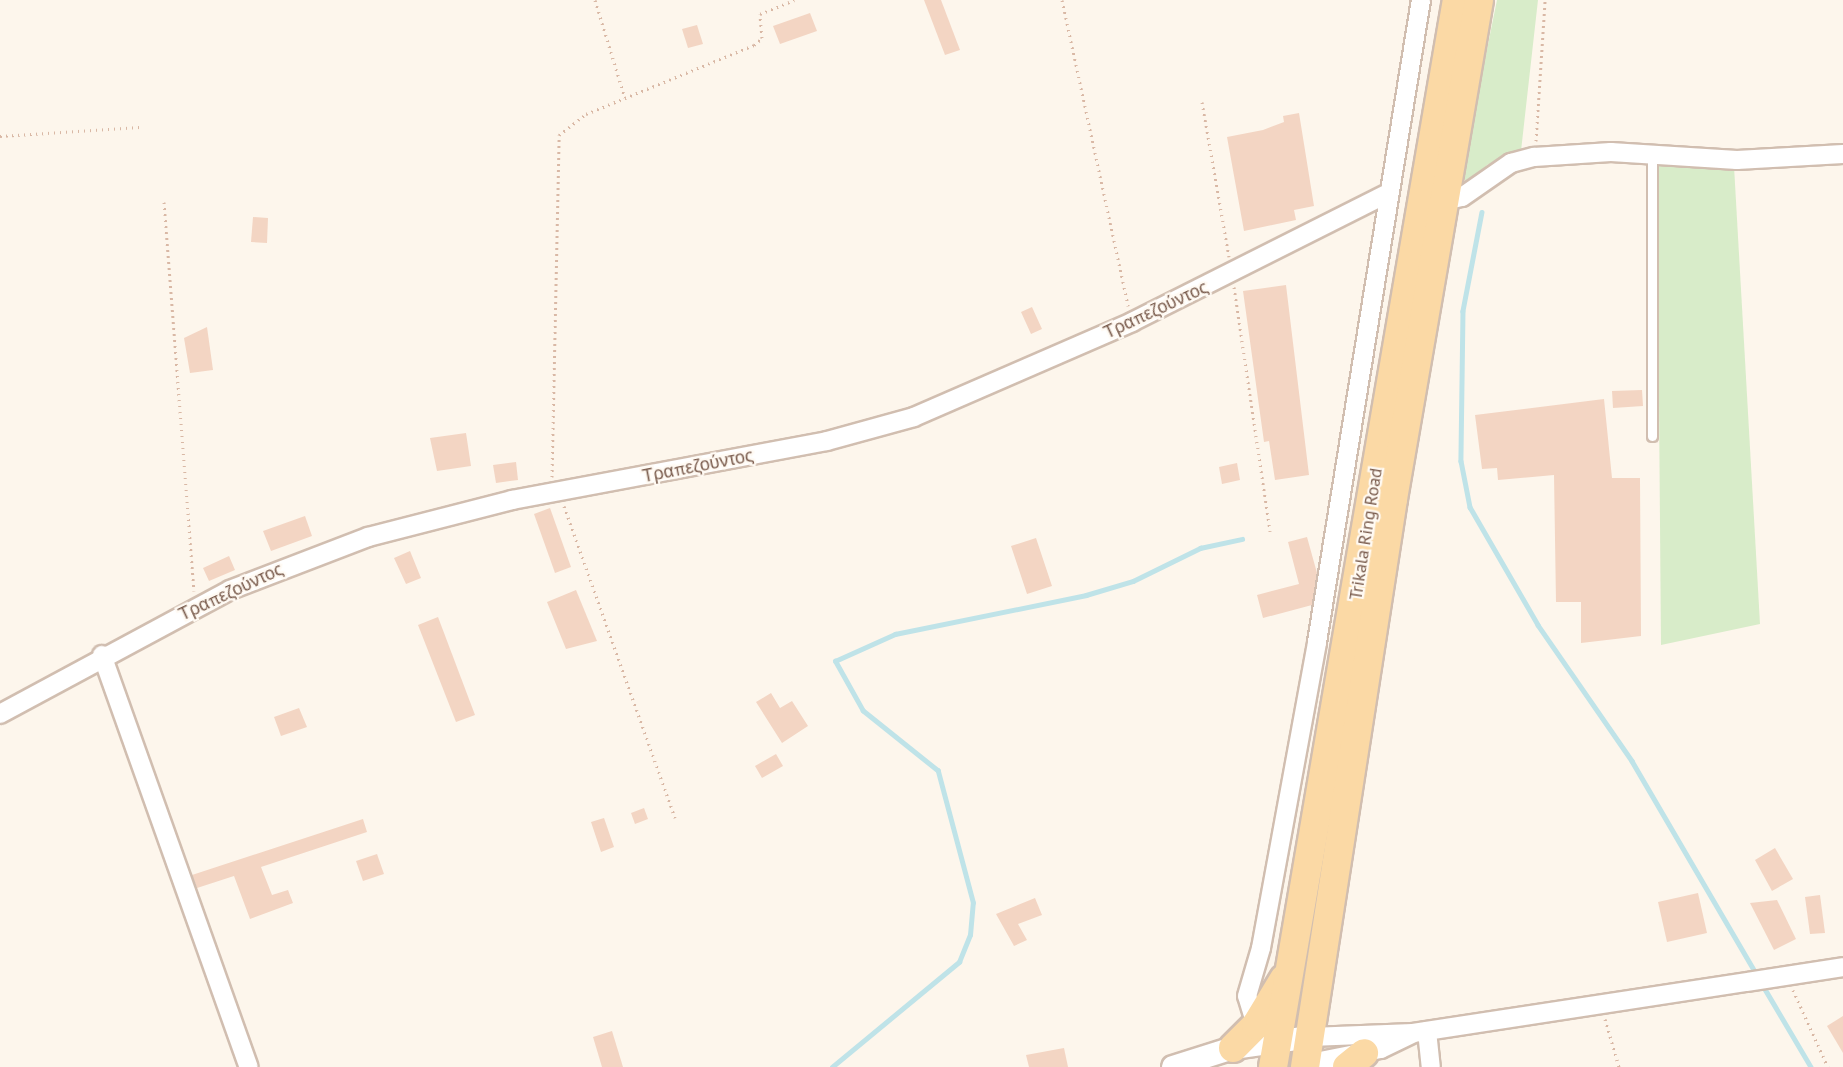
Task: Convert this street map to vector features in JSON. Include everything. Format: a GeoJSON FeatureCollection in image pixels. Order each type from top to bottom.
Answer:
{"type":"FeatureCollection","features":[{"type":"Feature","properties":{"kind":"main road","name":"Trikala Ring Road"},"geometry":{"type":"LineString","coordinates":[[1293,1057],[1292,964],[1457,0]]}},
{"type":"Feature","properties":{"kind":"main road","name":"Trikala Ring Road"},"geometry":{"type":"LineString","coordinates":[[1293,1057],[1479,0]]}},
{"type":"Feature","properties":{"kind":"main road"},"geometry":{"type":"LineString","coordinates":[[1233,1048],[1256,1025],[1292,964]]}},
{"type":"Feature","properties":{"kind":"street"},"geometry":{"type":"LineString","coordinates":[[1256,1025],[1247,996],[1262,948],[1310,685],[1421,0]]}},
{"type":"Feature","properties":{"kind":"street"},"geometry":{"type":"LineString","coordinates":[[1444,201],[1462,197],[1511,163],[1534,157],[1652,154],[1737,160],[1843,154]]}},
{"type":"Feature","properties":{"kind":"street","name":"Τραπεζούντος"},"geometry":{"type":"LineString","coordinates":[[0,714],[102,656],[196,607],[368,537],[558,491],[884,426],[1132,322],[1389,193]]}},
{"type":"Feature","properties":{"kind":"street"},"geometry":{"type":"LineString","coordinates":[[102,656],[249,1067]]}},
{"type":"Feature","properties":{"kind":"street"},"geometry":{"type":"LineString","coordinates":[[1293,1057],[1420,1032],[1732,982],[1843,967]]}},
{"type":"Feature","properties":{"kind":"street"},"geometry":{"type":"LineString","coordinates":[[1173,1067],[1233,1048],[1293,1057],[1355,1060],[1420,1032]]}},
{"type":"Feature","properties":{"kind":"street"},"geometry":{"type":"LineString","coordinates":[[1420,1032],[1431,1067]]}},
{"type":"Feature","properties":{"kind":"lane"},"geometry":{"type":"LineString","coordinates":[[1652,154],[1652,436]]}},
{"type":"Feature","properties":{"kind":"path"},"geometry":{"type":"LineString","coordinates":[[595,0],[625,98]]}},
{"type":"Feature","properties":{"kind":"path"},"geometry":{"type":"LineString","coordinates":[[675,818],[558,491],[552,436],[557,140],[575,119],[754,45],[762,38],[760,14],[794,0]]}},
{"type":"Feature","properties":{"kind":"path"},"geometry":{"type":"LineString","coordinates":[[1062,0],[1132,322]]}},
{"type":"Feature","properties":{"kind":"path"},"geometry":{"type":"LineString","coordinates":[[1534,157],[1545,0]]}},
{"type":"Feature","properties":{"kind":"path"},"geometry":{"type":"LineString","coordinates":[[1202,102],[1232,273],[1270,531]]}},
{"type":"Feature","properties":{"kind":"path"},"geometry":{"type":"LineString","coordinates":[[0,136],[140,127]]}},
{"type":"Feature","properties":{"kind":"path"},"geometry":{"type":"LineString","coordinates":[[165,202],[196,607]]}},
{"type":"Feature","properties":{"kind":"path"},"geometry":{"type":"LineString","coordinates":[[1783,975],[1828,1067]]}},
{"type":"Feature","properties":{"kind":"path"},"geometry":{"type":"LineString","coordinates":[[1600,1003],[1619,1067]]}},
{"type":"Feature","properties":{"kind":"green space"},"geometry":{"type":"Polygon","coordinates":[[[1497,0],[1538,0],[1521,151],[1487,165],[1475,180],[1465,181],[1462,172],[1497,0]]]}},
{"type":"Feature","properties":{"kind":"green space"},"geometry":{"type":"Polygon","coordinates":[[[1657,160],[1734,166],[1760,624],[1661,645],[1657,160]]]}},
{"type":"Feature","properties":{"kind":"building"},"geometry":{"type":"Polygon","coordinates":[[[924,0],[941,0],[960,50],[945,55],[924,0]]]}},
{"type":"Feature","properties":{"kind":"building"},"geometry":{"type":"Polygon","coordinates":[[[810,13],[817,31],[780,44],[773,26],[810,13]]]}},
{"type":"Feature","properties":{"kind":"building"},"geometry":{"type":"Polygon","coordinates":[[[697,25],[703,44],[688,48],[682,29],[697,25]]]}},
{"type":"Feature","properties":{"kind":"building"},"geometry":{"type":"Polygon","coordinates":[[[1299,113],[1314,206],[1294,210],[1296,220],[1244,231],[1227,137],[1263,130],[1284,122],[1283,116],[1299,113]]]}},
{"type":"Feature","properties":{"kind":"building"},"geometry":{"type":"Polygon","coordinates":[[[253,217],[268,218],[267,243],[251,242],[253,217]]]}},
{"type":"Feature","properties":{"kind":"building"},"geometry":{"type":"Polygon","coordinates":[[[1286,285],[1309,475],[1275,480],[1269,441],[1264,442],[1243,291],[1286,285]]]}},
{"type":"Feature","properties":{"kind":"building"},"geometry":{"type":"Polygon","coordinates":[[[1032,307],[1042,329],[1031,334],[1021,312],[1032,307]]]}},
{"type":"Feature","properties":{"kind":"building"},"geometry":{"type":"Polygon","coordinates":[[[207,327],[213,370],[190,373],[184,338],[207,327]]]}},
{"type":"Feature","properties":{"kind":"building"},"geometry":{"type":"Polygon","coordinates":[[[1642,390],[1643,406],[1613,408],[1612,391],[1642,390]]]}},
{"type":"Feature","properties":{"kind":"building"},"geometry":{"type":"Polygon","coordinates":[[[1604,399],[1612,478],[1640,478],[1641,636],[1581,643],[1581,602],[1556,602],[1554,475],[1498,480],[1497,468],[1482,469],[1475,415],[1604,399]]]}},
{"type":"Feature","properties":{"kind":"building"},"geometry":{"type":"Polygon","coordinates":[[[466,433],[471,466],[437,471],[430,438],[466,433]]]}},
{"type":"Feature","properties":{"kind":"building"},"geometry":{"type":"Polygon","coordinates":[[[516,462],[518,480],[496,483],[493,465],[516,462]]]}},
{"type":"Feature","properties":{"kind":"building"},"geometry":{"type":"Polygon","coordinates":[[[1237,463],[1240,480],[1222,484],[1219,467],[1237,463]]]}},
{"type":"Feature","properties":{"kind":"building"},"geometry":{"type":"Polygon","coordinates":[[[550,508],[571,567],[555,573],[534,514],[550,508]]]}},
{"type":"Feature","properties":{"kind":"building"},"geometry":{"type":"Polygon","coordinates":[[[305,516],[312,536],[271,551],[263,531],[305,516]]]}},
{"type":"Feature","properties":{"kind":"building"},"geometry":{"type":"Polygon","coordinates":[[[1307,537],[1317,573],[1312,605],[1263,618],[1257,595],[1299,584],[1288,542],[1307,537]]]}},
{"type":"Feature","properties":{"kind":"building"},"geometry":{"type":"Polygon","coordinates":[[[1036,538],[1052,586],[1027,594],[1011,546],[1036,538]]]}},
{"type":"Feature","properties":{"kind":"building"},"geometry":{"type":"Polygon","coordinates":[[[410,551],[421,578],[406,584],[394,558],[410,551]]]}},
{"type":"Feature","properties":{"kind":"building"},"geometry":{"type":"Polygon","coordinates":[[[229,556],[235,570],[209,581],[203,568],[229,556]]]}},
{"type":"Feature","properties":{"kind":"building"},"geometry":{"type":"Polygon","coordinates":[[[576,590],[597,641],[566,649],[547,602],[576,590]]]}},
{"type":"Feature","properties":{"kind":"building"},"geometry":{"type":"Polygon","coordinates":[[[438,617],[475,715],[456,722],[418,625],[438,617]]]}},
{"type":"Feature","properties":{"kind":"building"},"geometry":{"type":"Polygon","coordinates":[[[771,693],[780,708],[792,701],[808,726],[782,743],[756,702],[771,693]]]}},
{"type":"Feature","properties":{"kind":"building"},"geometry":{"type":"Polygon","coordinates":[[[299,708],[307,727],[281,736],[274,717],[299,708]]]}},
{"type":"Feature","properties":{"kind":"building"},"geometry":{"type":"Polygon","coordinates":[[[776,754],[783,766],[762,778],[755,766],[776,754]]]}},
{"type":"Feature","properties":{"kind":"building"},"geometry":{"type":"Polygon","coordinates":[[[644,808],[648,819],[635,824],[631,813],[644,808]]]}},
{"type":"Feature","properties":{"kind":"building"},"geometry":{"type":"Polygon","coordinates":[[[604,818],[614,847],[601,852],[591,822],[604,818]]]}},
{"type":"Feature","properties":{"kind":"building"},"geometry":{"type":"Polygon","coordinates":[[[363,819],[367,832],[261,867],[272,895],[288,890],[293,903],[250,919],[234,876],[197,888],[192,875],[363,819]]]}},
{"type":"Feature","properties":{"kind":"building"},"geometry":{"type":"Polygon","coordinates":[[[1775,848],[1793,879],[1772,891],[1755,860],[1775,848]]]}},
{"type":"Feature","properties":{"kind":"building"},"geometry":{"type":"Polygon","coordinates":[[[377,854],[384,874],[363,881],[356,861],[377,854]]]}},
{"type":"Feature","properties":{"kind":"building"},"geometry":{"type":"Polygon","coordinates":[[[1698,893],[1707,933],[1667,942],[1658,902],[1698,893]]]}},
{"type":"Feature","properties":{"kind":"building"},"geometry":{"type":"Polygon","coordinates":[[[1820,895],[1825,933],[1810,934],[1805,897],[1820,895]]]}},
{"type":"Feature","properties":{"kind":"building"},"geometry":{"type":"Polygon","coordinates":[[[1035,898],[1042,915],[1018,924],[1027,940],[1014,946],[996,914],[1035,898]]]}},
{"type":"Feature","properties":{"kind":"building"},"geometry":{"type":"Polygon","coordinates":[[[1777,900],[1796,939],[1774,950],[1750,903],[1777,900]]]}},
{"type":"Feature","properties":{"kind":"building"},"geometry":{"type":"Polygon","coordinates":[[[1843,1016],[1843,1053],[1827,1026],[1843,1016]]]}},
{"type":"Feature","properties":{"kind":"building"},"geometry":{"type":"Polygon","coordinates":[[[612,1031],[623,1067],[602,1067],[593,1037],[612,1031]]]}},
{"type":"Feature","properties":{"kind":"building"},"geometry":{"type":"Polygon","coordinates":[[[1064,1048],[1068,1067],[1029,1067],[1026,1055],[1064,1048]]]}},
{"type":"Feature","properties":{"kind":"waterway"},"geometry":{"type":"LineString","coordinates":[[1482,212],[1463,311],[1461,461],[1470,507],[1538,625],[1632,761],[1758,977]]}},
{"type":"Feature","properties":{"kind":"waterway"},"geometry":{"type":"LineString","coordinates":[[832,1067],[959,962],[970,935],[973,903],[938,771],[863,711],[835,661],[895,634],[1086,595],[1133,581],[1200,548],[1242,539]]}},
{"type":"Feature","properties":{"kind":"waterway"},"geometry":{"type":"LineString","coordinates":[[1762,984],[1811,1067]]}}]}
